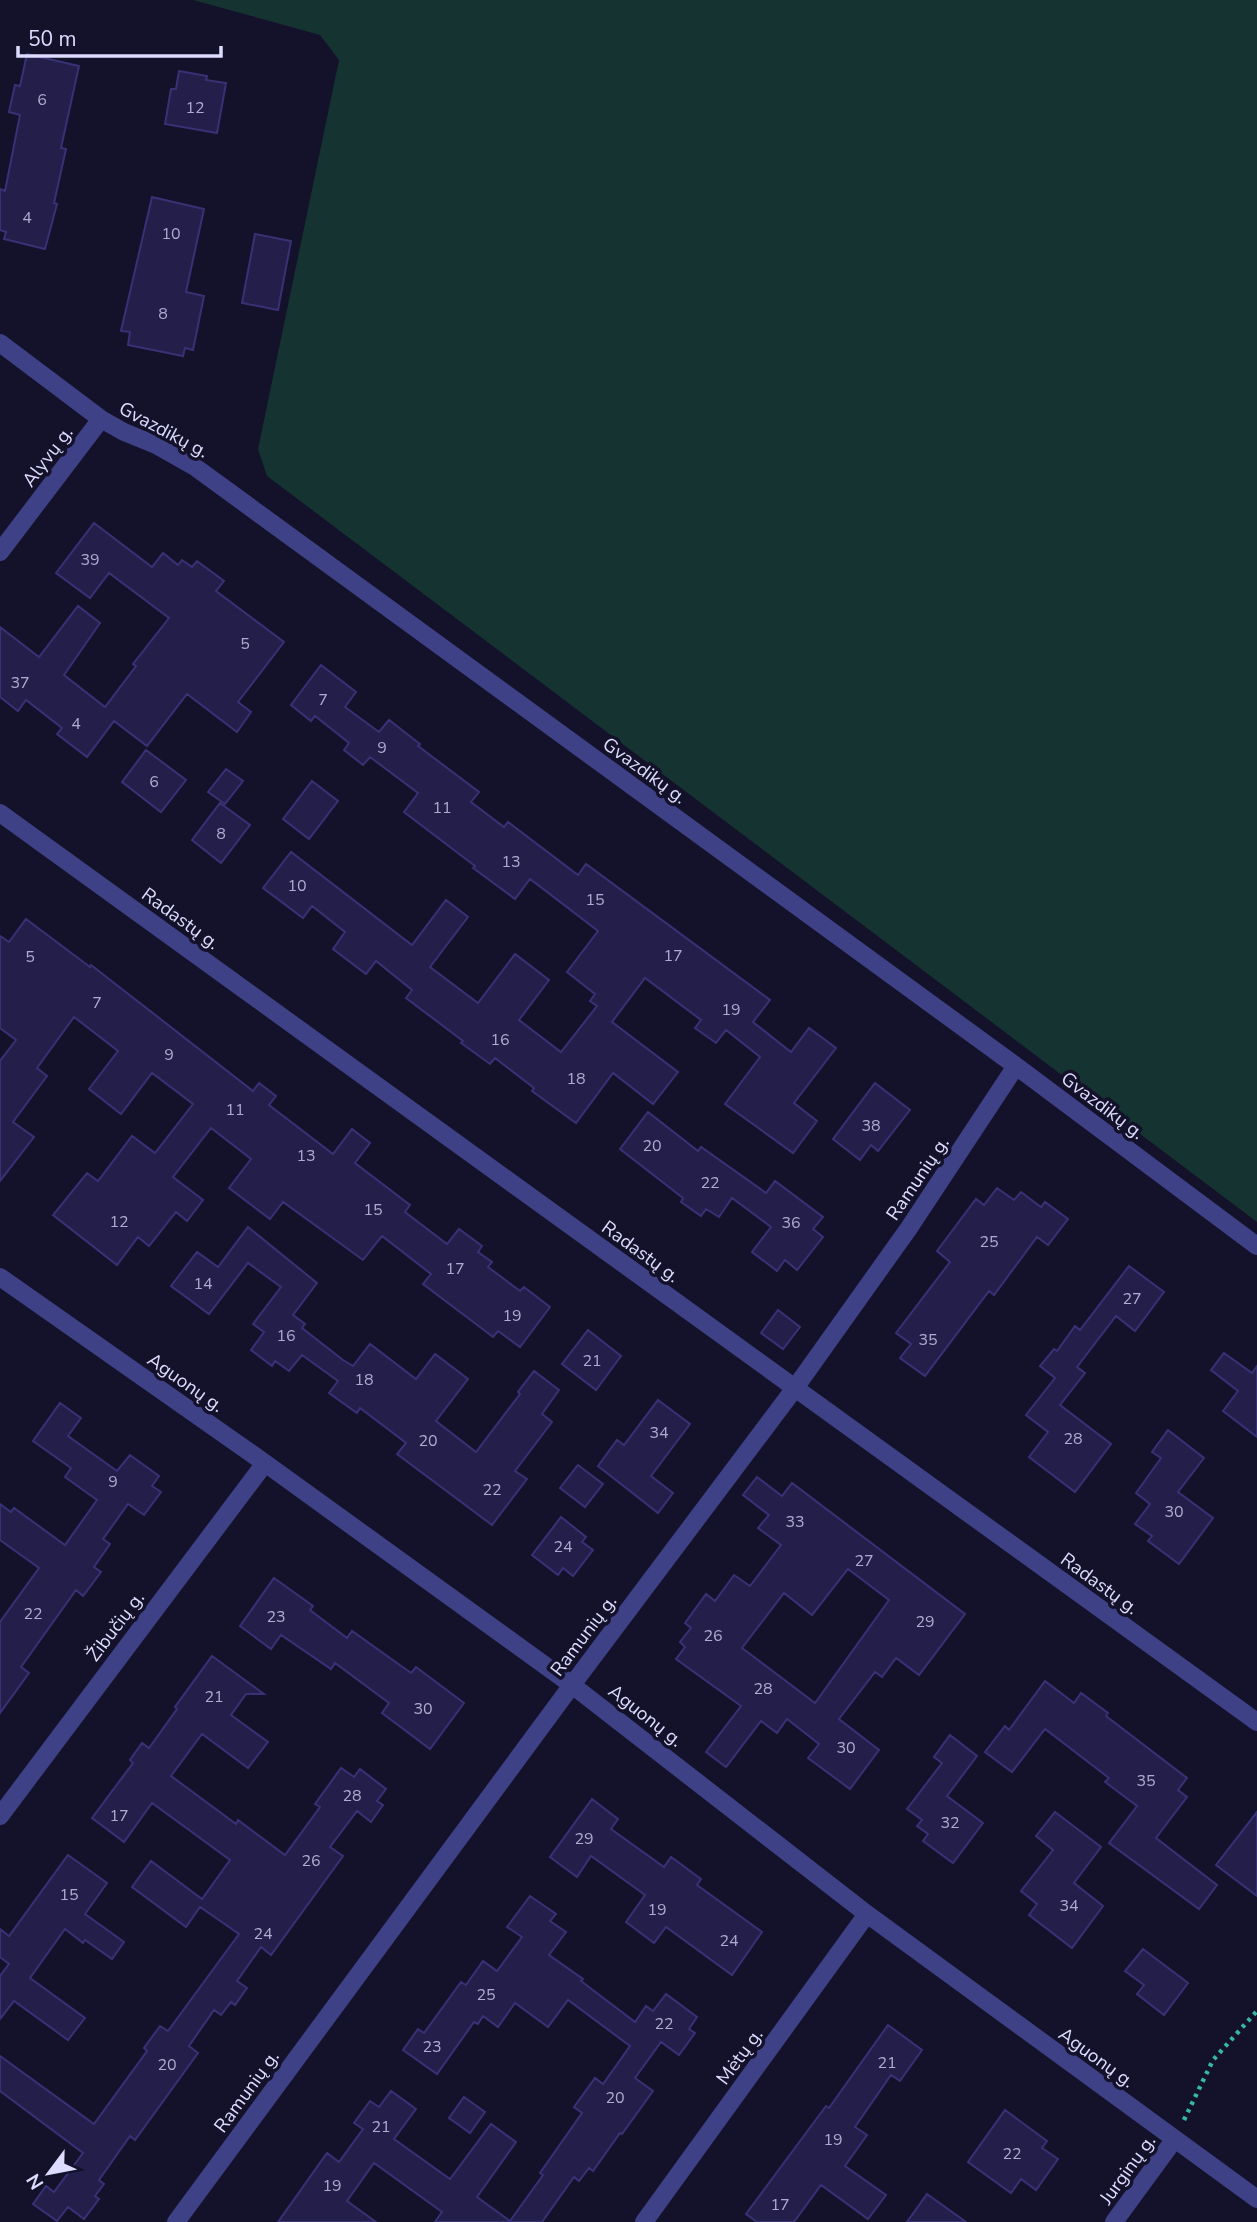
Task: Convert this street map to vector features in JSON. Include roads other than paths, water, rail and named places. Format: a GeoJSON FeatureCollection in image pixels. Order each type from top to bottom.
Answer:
{"type":"FeatureCollection","features":[{"type":"Feature","properties":{"kind":"street","name":"Gvazdikų g."},"geometry":{"type":"LineString","coordinates":[[0,343],[101,419],[195,467],[1016,1066],[1257,1246]]}},
{"type":"Feature","properties":{"kind":"street","name":"Alyvų g."},"geometry":{"type":"LineString","coordinates":[[0,552],[101,419]]}},
{"type":"Feature","properties":{"kind":"street","name":"Radastų g."},"geometry":{"type":"LineString","coordinates":[[0,813],[1257,1722]]}},
{"type":"Feature","properties":{"kind":"street","name":"Ramunių g."},"geometry":{"type":"LineString","coordinates":[[176,2222],[795,1388],[908,1228],[1016,1066]]}},
{"type":"Feature","properties":{"kind":"street","name":"Aguonų g."},"geometry":{"type":"LineString","coordinates":[[0,1277],[265,1463],[572,1685],[867,1914],[1257,2199]]}},
{"type":"Feature","properties":{"kind":"street","name":"Žibučių g."},"geometry":{"type":"LineString","coordinates":[[0,1815],[265,1463]]}},
{"type":"Feature","properties":{"kind":"street","name":"Mėtų g."},"geometry":{"type":"LineString","coordinates":[[644,2222],[867,1914]]}},
{"type":"Feature","properties":{"kind":"street","name":"Jurginų g."},"geometry":{"type":"LineString","coordinates":[[1114,2222],[1174,2140]]}}]}
